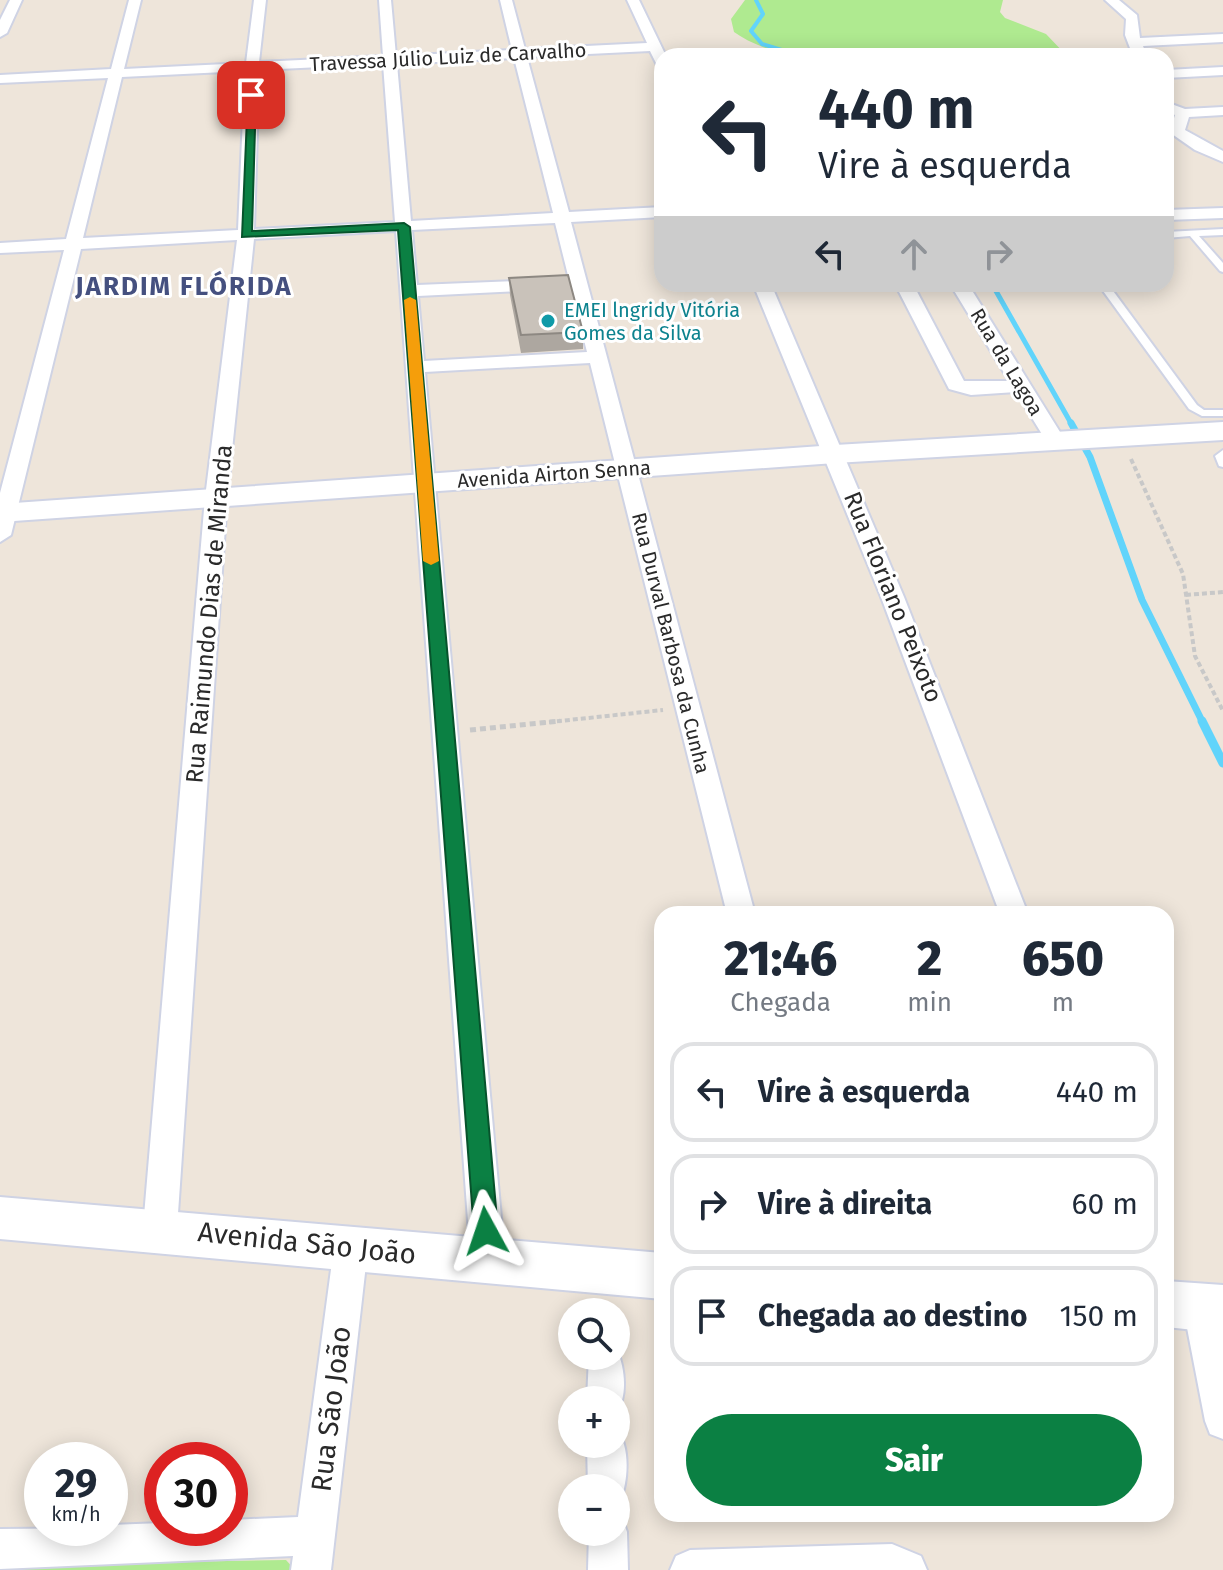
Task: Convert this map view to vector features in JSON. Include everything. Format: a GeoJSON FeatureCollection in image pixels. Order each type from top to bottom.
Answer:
{"type":"FeatureCollection","features":[{"type":"Feature","properties":{"kind":"street"},"geometry":{"type":"LineString","coordinates":[[0,33],[16,0]]}},
{"type":"Feature","properties":{"kind":"street"},"geometry":{"type":"LineString","coordinates":[[2,520],[135,0]]}},
{"type":"Feature","properties":{"kind":"street","name":"Rua Raimundo Dias de Miranda"},"geometry":{"type":"LineString","coordinates":[[160,1228],[216,498],[246,234],[252,67],[260,0]]}},
{"type":"Feature","properties":{"kind":"street"},"geometry":{"type":"LineString","coordinates":[[385,0],[488,1262]]}},
{"type":"Feature","properties":{"kind":"street","name":"Rua Durval Barbosa da Cunha"},"geometry":{"type":"LineString","coordinates":[[506,0],[739,906]]}},
{"type":"Feature","properties":{"kind":"street"},"geometry":{"type":"LineString","coordinates":[[633,0],[656,47]]}},
{"type":"Feature","properties":{"kind":"street"},"geometry":{"type":"LineString","coordinates":[[1112,0],[1130,0]]}},
{"type":"Feature","properties":{"kind":"street"},"geometry":{"type":"LineString","coordinates":[[1112,0],[1132,18],[1132,35],[1138,48]]}},
{"type":"Feature","properties":{"kind":"street"},"geometry":{"type":"LineString","coordinates":[[1147,48],[1223,38]]}},
{"type":"Feature","properties":{"kind":"street","name":"Travessa Júlio Luiz de Carvalho"},"geometry":{"type":"LineString","coordinates":[[0,79],[656,47]]}},
{"type":"Feature","properties":{"kind":"street"},"geometry":{"type":"LineString","coordinates":[[1174,74],[1223,71]]}},
{"type":"Feature","properties":{"kind":"street"},"geometry":{"type":"LineString","coordinates":[[1174,109],[1183,113],[1223,111]]}},
{"type":"Feature","properties":{"kind":"street"},"geometry":{"type":"LineString","coordinates":[[1183,113],[1177,131],[1200,147],[1223,157]]}},
{"type":"Feature","properties":{"kind":"street"},"geometry":{"type":"LineString","coordinates":[[1174,138],[1179,133]]}},
{"type":"Feature","properties":{"kind":"street"},"geometry":{"type":"LineString","coordinates":[[0,248],[654,212]]}},
{"type":"Feature","properties":{"kind":"street"},"geometry":{"type":"LineString","coordinates":[[1174,215],[1223,213]]}},
{"type":"Feature","properties":{"kind":"street"},"geometry":{"type":"LineString","coordinates":[[409,291],[579,283]]}},
{"type":"Feature","properties":{"kind":"street","name":"Rua Floriano Peixoto"},"geometry":{"type":"LineString","coordinates":[[765,292],[835,454],[960,764],[1011,906]]}},
{"type":"Feature","properties":{"kind":"street"},"geometry":{"type":"LineString","coordinates":[[908,292],[956,385],[971,389],[1021,386]]}},
{"type":"Feature","properties":{"kind":"street","name":"Rua da Lagoa"},"geometry":{"type":"LineString","coordinates":[[964,292],[1021,386],[1059,439]]}},
{"type":"Feature","properties":{"kind":"street"},"geometry":{"type":"LineString","coordinates":[[415,367],[599,357]]}},
{"type":"Feature","properties":{"kind":"street","name":"Avenida Airton Senna"},"geometry":{"type":"LineString","coordinates":[[2,520],[216,498],[626,468],[1223,431]]}},
{"type":"Feature","properties":{"kind":"street","name":"Avenida São João"},"geometry":{"type":"LineString","coordinates":[[0,1218],[160,1228],[488,1262],[654,1275]]}},
{"type":"Feature","properties":{"kind":"street","name":"Rua São João"},"geometry":{"type":"LineString","coordinates":[[313,1553],[351,1247]]}},
{"type":"Feature","properties":{"kind":"street"},"geometry":{"type":"LineString","coordinates":[[1197,1306],[1223,1421]]}},
{"type":"Feature","properties":{"kind":"street"},"geometry":{"type":"LineString","coordinates":[[608,1546],[608,1570]]}},
{"type":"Feature","properties":{"kind":"street"},"geometry":{"type":"LineString","coordinates":[[0,1549],[313,1553]]}},
{"type":"Feature","properties":{"kind":"street"},"geometry":{"type":"LineString","coordinates":[[690,1570],[892,1564],[907,1570]]}},
{"type":"Feature","properties":{"kind":"lane"},"geometry":{"type":"LineString","coordinates":[[1174,234],[1223,232]]}},
{"type":"Feature","properties":{"kind":"lane"},"geometry":{"type":"LineString","coordinates":[[1192,233],[1223,269]]}},
{"type":"Feature","properties":{"kind":"lane"},"geometry":{"type":"LineString","coordinates":[[1109,292],[1193,407],[1202,413],[1223,413]]}},
{"type":"Feature","properties":{"kind":"lane"},"geometry":{"type":"LineString","coordinates":[[1223,453],[1220,456],[1223,464]]}},
{"type":"Feature","properties":{"kind":"path"},"geometry":{"type":"LineString","coordinates":[[1114,436],[1183,574],[1195,656],[1223,711]]}},
{"type":"Feature","properties":{"kind":"path"},"geometry":{"type":"LineString","coordinates":[[1186,595],[1223,592]]}},
{"type":"Feature","properties":{"kind":"path"},"geometry":{"type":"LineString","coordinates":[[445,732],[688,708]]}},
{"type":"Feature","properties":{"kind":"green space"},"geometry":{"type":"Polygon","coordinates":[[[745,0],[1003,0],[1000,12],[1005,18],[1046,34],[1059,48],[767,48],[734,32],[731,19],[745,0]]]}},
{"type":"Feature","properties":{"kind":"green space"},"geometry":{"type":"Polygon","coordinates":[[[286,1560],[295,1570],[0,1570],[0,1565],[286,1560]]]}},
{"type":"Feature","properties":{"kind":"building","name":"EMEI lngridy Vitória Gomes da Silva"},"geometry":{"type":"Polygon","coordinates":[[[568,275],[583,332],[521,335],[509,278],[568,275]]]}},
{"type":"Feature","properties":{"kind":"waterway"},"geometry":{"type":"LineString","coordinates":[[756,0],[763,14],[751,31],[762,44],[775,48]]}},
{"type":"Feature","properties":{"kind":"waterway"},"geometry":{"type":"LineString","coordinates":[[997,292],[1072,425]]}},
{"type":"Feature","properties":{"kind":"waterway"},"geometry":{"type":"LineString","coordinates":[[1071,423],[1090,457],[1142,600],[1203,723]]}},
{"type":"Feature","properties":{"kind":"waterway"},"geometry":{"type":"LineString","coordinates":[[1203,723],[1223,763]]}},
{"type":"Feature","properties":{"kind":"slow traffic"},"geometry":{"type":"LineString","coordinates":[[410,300],[431,561]]}},
{"type":"Feature","properties":{"kind":"place","name":"EMEI lngridy Vitória Gomes da Silva"},"geometry":{"type":"Point","coordinates":[548,321]}},
{"type":"Feature","properties":{"kind":"district","name":"JARDIM FLÓRIDA"},"geometry":{"type":"Point","coordinates":[184,286]}},
{"type":"Feature","properties":{"kind":"route"},"geometry":{"type":"LineString","coordinates":[[251,95],[246,234],[404,227],[486,1231]]}}]}
